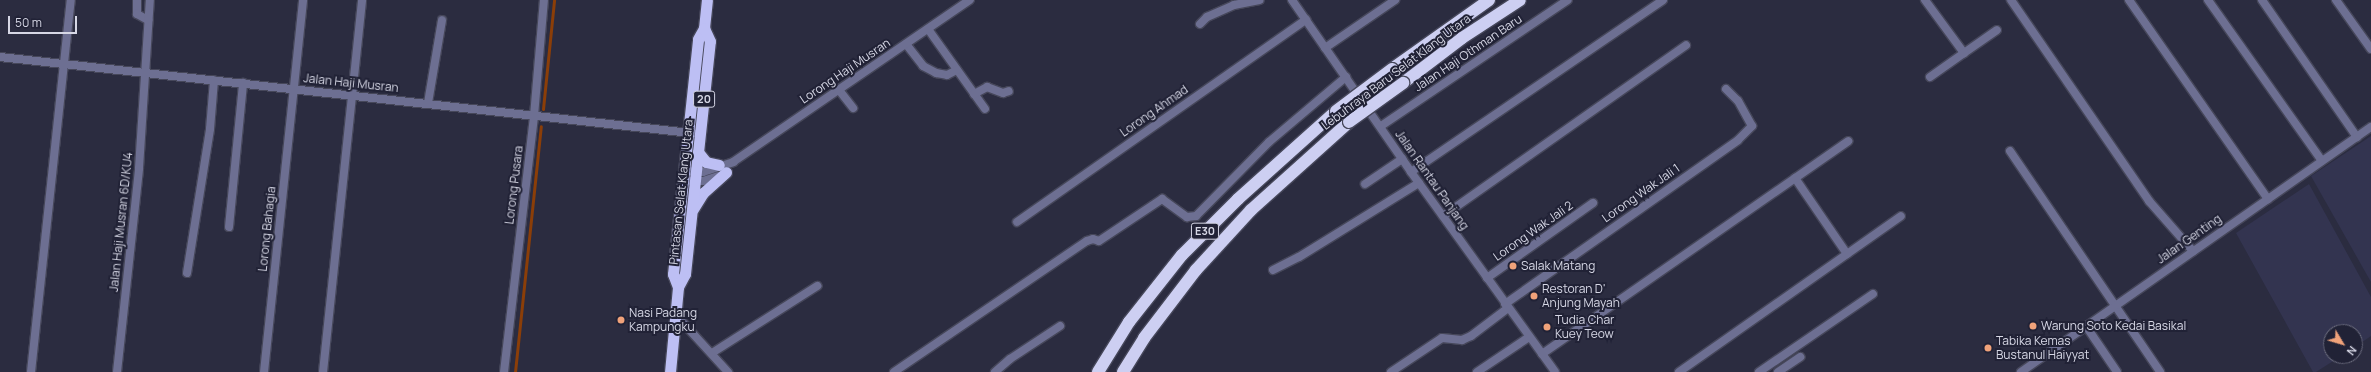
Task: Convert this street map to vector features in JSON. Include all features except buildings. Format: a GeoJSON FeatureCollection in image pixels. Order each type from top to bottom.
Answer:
{"type":"FeatureCollection","features":[{"type":"Feature","properties":{"kind":"highway","name":"Pintasan Selat Klang Utara"},"geometry":{"type":"LineString","coordinates":[[678,288],[673,274],[690,176],[694,134],[698,39],[704,28],[707,0]]}},
{"type":"Feature","properties":{"kind":"highway","name":"Lebuhraya Baru Selat Klang Utara"},"geometry":{"type":"LineString","coordinates":[[1098,372],[1129,322],[1182,254],[1238,199],[1336,111],[1489,0]]}},
{"type":"Feature","properties":{"kind":"highway","name":"Lebuhraya Baru Selat Klang Utara"},"geometry":{"type":"LineString","coordinates":[[1123,372],[1144,338],[1196,270],[1251,210],[1349,122],[1462,38],[1520,0]]}},
{"type":"Feature","properties":{"kind":"highway","name":"Pintasan Selat Klang Utara"},"geometry":{"type":"LineString","coordinates":[[670,372],[678,288],[685,274],[692,210],[690,176],[698,152],[694,134]]}},
{"type":"Feature","properties":{"kind":"highway"},"geometry":{"type":"LineString","coordinates":[[692,210],[703,193],[723,168],[706,162],[698,152]]}},
{"type":"Feature","properties":{"kind":"street"},"geometry":{"type":"LineString","coordinates":[[32,372],[71,0]]}},
{"type":"Feature","properties":{"kind":"street"},"geometry":{"type":"LineString","coordinates":[[137,0],[137,14],[148,20]]}},
{"type":"Feature","properties":{"kind":"street","name":"Jalan Haji Musran 6D/KU4"},"geometry":{"type":"LineString","coordinates":[[117,372],[139,168],[150,0]]}},
{"type":"Feature","properties":{"kind":"street","name":"Lorong Bahagia"},"geometry":{"type":"LineString","coordinates":[[264,372],[303,0]]}},
{"type":"Feature","properties":{"kind":"street"},"geometry":{"type":"LineString","coordinates":[[323,372],[362,0]]}},
{"type":"Feature","properties":{"kind":"street","name":"Lorong Pusara"},"geometry":{"type":"LineString","coordinates":[[504,372],[534,116],[544,0]]}},
{"type":"Feature","properties":{"kind":"street","name":"Lorong Haji Musran"},"geometry":{"type":"LineString","coordinates":[[723,168],[970,0]]}},
{"type":"Feature","properties":{"kind":"street"},"geometry":{"type":"LineString","coordinates":[[1200,24],[1207,17],[1236,3],[1260,0]]}},
{"type":"Feature","properties":{"kind":"street"},"geometry":{"type":"LineString","coordinates":[[1325,48],[1395,0]]}},
{"type":"Feature","properties":{"kind":"street","name":"Jalan Haji Othman Baru"},"geometry":{"type":"LineString","coordinates":[[1381,126],[1568,0]]}},
{"type":"Feature","properties":{"kind":"street"},"geometry":{"type":"LineString","coordinates":[[1411,172],[1663,0]]}},
{"type":"Feature","properties":{"kind":"street"},"geometry":{"type":"LineString","coordinates":[[1925,0],[1964,53]]}},
{"type":"Feature","properties":{"kind":"street"},"geometry":{"type":"LineString","coordinates":[[2011,0],[2149,201],[2193,251]]}},
{"type":"Feature","properties":{"kind":"street"},"geometry":{"type":"LineString","coordinates":[[2129,0],[2268,199]]}},
{"type":"Feature","properties":{"kind":"street"},"geometry":{"type":"LineString","coordinates":[[2208,0],[2322,162]]}},
{"type":"Feature","properties":{"kind":"street"},"geometry":{"type":"LineString","coordinates":[[2262,0],[2357,137]]}},
{"type":"Feature","properties":{"kind":"street"},"geometry":{"type":"LineString","coordinates":[[2336,0],[2371,49]]}},
{"type":"Feature","properties":{"kind":"street","name":"Jalan Rantau Panjang"},"geometry":{"type":"LineString","coordinates":[[1294,1],[1325,48],[1381,126],[1411,172],[1529,338],[1555,372]]}},
{"type":"Feature","properties":{"kind":"street"},"geometry":{"type":"LineString","coordinates":[[428,103],[442,20]]}},
{"type":"Feature","properties":{"kind":"street","name":"Lorong Ahmad"},"geometry":{"type":"LineString","coordinates":[[1017,222],[1306,20]]}},
{"type":"Feature","properties":{"kind":"street"},"geometry":{"type":"LineString","coordinates":[[928,29],[985,109]]}},
{"type":"Feature","properties":{"kind":"street"},"geometry":{"type":"LineString","coordinates":[[1930,77],[1997,30]]}},
{"type":"Feature","properties":{"kind":"street"},"geometry":{"type":"LineString","coordinates":[[906,44],[923,66],[936,73],[947,75],[957,70]]}},
{"type":"Feature","properties":{"kind":"street"},"geometry":{"type":"LineString","coordinates":[[1442,216],[1686,45]]}},
{"type":"Feature","properties":{"kind":"street","name":"Jalan Haji Musran"},"geometry":{"type":"LineString","coordinates":[[0,57],[65,62],[214,83],[243,84],[352,94],[694,134]]}},
{"type":"Feature","properties":{"kind":"street"},"geometry":{"type":"LineString","coordinates":[[894,372],[1088,241],[1093,239],[1099,241],[1162,199],[1187,217],[1196,216],[1269,142],[1346,77]]}},
{"type":"Feature","properties":{"kind":"street"},"geometry":{"type":"LineString","coordinates":[[187,273],[214,97],[214,83]]}},
{"type":"Feature","properties":{"kind":"street"},"geometry":{"type":"LineString","coordinates":[[229,227],[243,84]]}},
{"type":"Feature","properties":{"kind":"street"},"geometry":{"type":"LineString","coordinates":[[974,94],[987,87],[1003,93],[1009,91]]}},
{"type":"Feature","properties":{"kind":"street","name":"Lorong Wak Jali 1"},"geometry":{"type":"LineString","coordinates":[[1507,306],[1738,140],[1752,126],[1738,101],[1726,89]]}},
{"type":"Feature","properties":{"kind":"street"},"geometry":{"type":"LineString","coordinates":[[839,90],[853,108]]}},
{"type":"Feature","properties":{"kind":"street","name":"Jalan Genting"},"geometry":{"type":"LineString","coordinates":[[2022,372],[2371,127]]}},
{"type":"Feature","properties":{"kind":"street"},"geometry":{"type":"LineString","coordinates":[[1542,354],[1848,141]]}},
{"type":"Feature","properties":{"kind":"street"},"geometry":{"type":"LineString","coordinates":[[2010,150],[2160,372]]}},
{"type":"Feature","properties":{"kind":"street"},"geometry":{"type":"LineString","coordinates":[[1365,184],[1402,159]]}},
{"type":"Feature","properties":{"kind":"street"},"geometry":{"type":"LineString","coordinates":[[690,176],[711,179],[723,168]]}},
{"type":"Feature","properties":{"kind":"street"},"geometry":{"type":"LineString","coordinates":[[1795,178],[1847,254]]}},
{"type":"Feature","properties":{"kind":"street"},"geometry":{"type":"LineString","coordinates":[[1273,270],[1299,257],[1419,183]]}},
{"type":"Feature","properties":{"kind":"street","name":"Lorong Wak Jali 2"},"geometry":{"type":"LineString","coordinates":[[1487,278],[1593,203]]}},
{"type":"Feature","properties":{"kind":"street"},"geometry":{"type":"LineString","coordinates":[[1679,372],[1901,216]]}},
{"type":"Feature","properties":{"kind":"street"},"geometry":{"type":"LineString","coordinates":[[712,354],[817,286]]}},
{"type":"Feature","properties":{"kind":"street"},"geometry":{"type":"LineString","coordinates":[[1759,372],[1873,294]]}},
{"type":"Feature","properties":{"kind":"street"},"geometry":{"type":"LineString","coordinates":[[1391,372],[1442,338],[1462,340],[1471,336],[1507,306]]}},
{"type":"Feature","properties":{"kind":"street"},"geometry":{"type":"LineString","coordinates":[[675,314],[728,372]]}},
{"type":"Feature","properties":{"kind":"street"},"geometry":{"type":"LineString","coordinates":[[995,372],[1010,359],[1060,326]]}},
{"type":"Feature","properties":{"kind":"street"},"geometry":{"type":"LineString","coordinates":[[2086,326],[2117,372]]}},
{"type":"Feature","properties":{"kind":"street"},"geometry":{"type":"LineString","coordinates":[[1477,372],[1529,338]]}},
{"type":"Feature","properties":{"kind":"street"},"geometry":{"type":"LineString","coordinates":[[1778,372],[1800,357]]}},
{"type":"Feature","properties":{"kind":"shaded area"},"geometry":{"type":"Polygon","coordinates":[[[2371,136],[2371,282],[2311,176],[2371,136]]]}},
{"type":"Feature","properties":{"kind":"shaded area"},"geometry":{"type":"Polygon","coordinates":[[[2309,184],[2371,297],[2371,336],[2363,342],[2363,324],[2323,324],[2323,364],[2328,364],[2316,372],[2313,372],[2236,233],[2309,184]]]}},
{"type":"Feature","properties":{"kind":"waterway"},"geometry":{"type":"LineString","coordinates":[[543,109],[554,0]]}},
{"type":"Feature","properties":{"kind":"waterway"},"geometry":{"type":"LineString","coordinates":[[515,372],[541,126]]}},
{"type":"Feature","properties":{"kind":"place","name":"Salak Matang"},"geometry":{"type":"Point","coordinates":[1513,266]}},
{"type":"Feature","properties":{"kind":"place","name":"Restoran D' Anjung Mayah"},"geometry":{"type":"Point","coordinates":[1534,296]}},
{"type":"Feature","properties":{"kind":"place","name":"Nasi Padang Kampungku"},"geometry":{"type":"Point","coordinates":[621,320]}},
{"type":"Feature","properties":{"kind":"place","name":"Warung Soto Kedai Basikal"},"geometry":{"type":"Point","coordinates":[2033,326]}},
{"type":"Feature","properties":{"kind":"place","name":"Tudia Char Kuey Teow"},"geometry":{"type":"Point","coordinates":[1547,327]}},
{"type":"Feature","properties":{"kind":"place","name":"Tabika Kemas Bustanul Haiyyat"},"geometry":{"type":"Point","coordinates":[1988,348]}}]}
